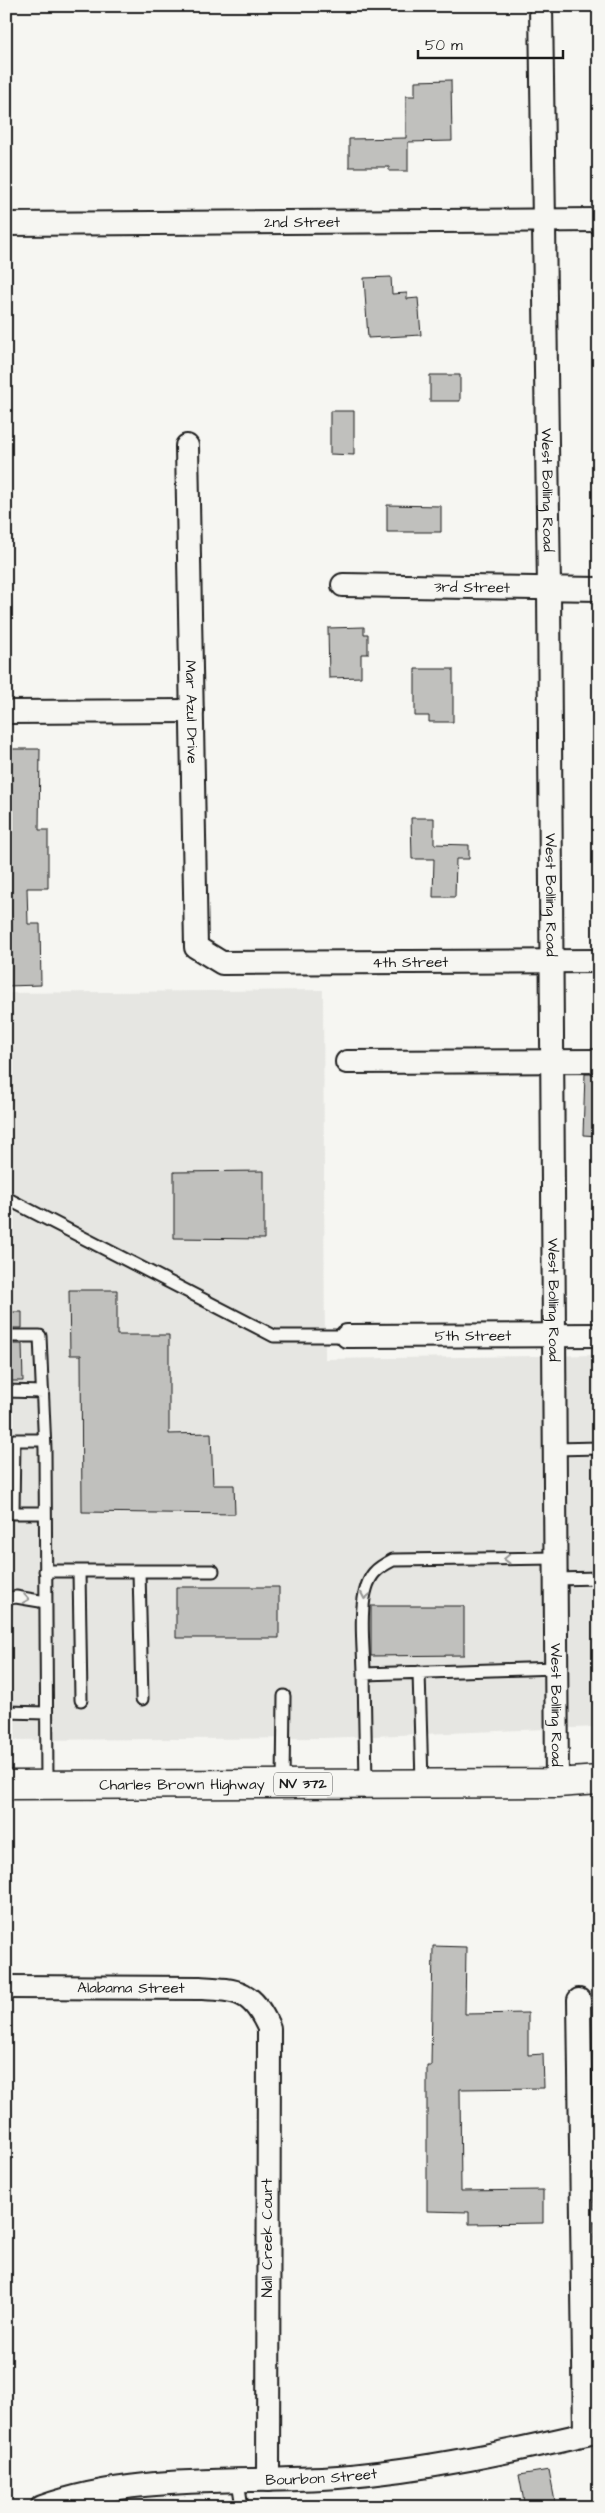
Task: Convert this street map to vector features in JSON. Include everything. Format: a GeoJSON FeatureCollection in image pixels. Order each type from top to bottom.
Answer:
{"type":"FeatureCollection","features":[{"type":"Feature","properties":{"kind":"main road","name":"Charles Brown Highway"},"geometry":{"type":"LineString","coordinates":[[6,1785],[366,1784],[599,1780]]}},
{"type":"Feature","properties":{"kind":"street","name":"West Bolling Road"},"geometry":{"type":"LineString","coordinates":[[541,6],[550,588],[557,1782]]}},
{"type":"Feature","properties":{"kind":"street","name":"2nd Street"},"geometry":{"type":"LineString","coordinates":[[6,224],[599,220]]}},
{"type":"Feature","properties":{"kind":"street","name":"Mar Azul Drive"},"geometry":{"type":"LineString","coordinates":[[187,446],[196,947],[222,963]]}},
{"type":"Feature","properties":{"kind":"street","name":"3rd Street"},"geometry":{"type":"LineString","coordinates":[[344,585],[599,590]]}},
{"type":"Feature","properties":{"kind":"street"},"geometry":{"type":"LineString","coordinates":[[6,712],[192,711]]}},
{"type":"Feature","properties":{"kind":"street","name":"4th Street"},"geometry":{"type":"LineString","coordinates":[[222,963],[599,961]]}},
{"type":"Feature","properties":{"kind":"street"},"geometry":{"type":"LineString","coordinates":[[347,1062],[599,1061]]}},
{"type":"Feature","properties":{"kind":"street","name":"5th Street"},"geometry":{"type":"LineString","coordinates":[[347,1336],[599,1335]]}},
{"type":"Feature","properties":{"kind":"street","name":"Alabama Street"},"geometry":{"type":"LineString","coordinates":[[6,1987],[200,1988],[231,1990],[253,2000]]}},
{"type":"Feature","properties":{"kind":"street","name":"Nall Creek Court"},"geometry":{"type":"LineString","coordinates":[[253,2000],[259,2007],[269,2028],[268,2480]]}},
{"type":"Feature","properties":{"kind":"street"},"geometry":{"type":"LineString","coordinates":[[579,2000],[590,2167],[592,2432]]}},
{"type":"Feature","properties":{"kind":"street","name":"Bourbon Street"},"geometry":{"type":"LineString","coordinates":[[42,2507],[101,2489],[144,2484],[338,2477],[442,2465],[592,2432]]}},
{"type":"Feature","properties":{"kind":"lane"},"geometry":{"type":"LineString","coordinates":[[6,1198],[274,1336],[347,1336]]}},
{"type":"Feature","properties":{"kind":"lane"},"geometry":{"type":"LineString","coordinates":[[6,1336],[40,1336],[44,1440],[47,1785]]}},
{"type":"Feature","properties":{"kind":"lane"},"geometry":{"type":"LineString","coordinates":[[6,1391],[43,1392]]}},
{"type":"Feature","properties":{"kind":"lane"},"geometry":{"type":"LineString","coordinates":[[44,1440],[14,1440],[13,1512],[45,1512]]}},
{"type":"Feature","properties":{"kind":"lane"},"geometry":{"type":"LineString","coordinates":[[555,1448],[599,1448]]}},
{"type":"Feature","properties":{"kind":"lane"},"geometry":{"type":"LineString","coordinates":[[366,1784],[363,1603],[365,1591],[375,1571],[393,1560],[556,1569],[599,1578]]}},
{"type":"Feature","properties":{"kind":"lane"},"geometry":{"type":"LineString","coordinates":[[45,1571],[213,1571]]}},
{"type":"Feature","properties":{"kind":"lane"},"geometry":{"type":"LineString","coordinates":[[79,1571],[81,1700]]}},
{"type":"Feature","properties":{"kind":"lane"},"geometry":{"type":"LineString","coordinates":[[139,1571],[142,1698]]}},
{"type":"Feature","properties":{"kind":"lane"},"geometry":{"type":"LineString","coordinates":[[6,1599],[16,1597],[46,1602]]}},
{"type":"Feature","properties":{"kind":"lane"},"geometry":{"type":"LineString","coordinates":[[364,1674],[556,1668]]}},
{"type":"Feature","properties":{"kind":"lane"},"geometry":{"type":"LineString","coordinates":[[419,1672],[422,1783]]}},
{"type":"Feature","properties":{"kind":"lane"},"geometry":{"type":"LineString","coordinates":[[283,1784],[284,1696]]}},
{"type":"Feature","properties":{"kind":"lane"},"geometry":{"type":"LineString","coordinates":[[6,1712],[46,1713]]}},
{"type":"Feature","properties":{"kind":"lane"},"geometry":{"type":"LineString","coordinates":[[238,2481],[242,2507]]}},
{"type":"Feature","properties":{"kind":"shaded area"},"geometry":{"type":"Polygon","coordinates":[[[323,990],[325,1359],[599,1355],[599,1727],[323,1738],[6,1740],[6,993],[323,990]]]}},
{"type":"Feature","properties":{"kind":"building"},"geometry":{"type":"Polygon","coordinates":[[[451,80],[452,141],[408,142],[408,171],[389,171],[389,167],[349,167],[349,139],[406,138],[406,96],[415,96],[415,81],[451,80]]]}},
{"type":"Feature","properties":{"kind":"building"},"geometry":{"type":"Polygon","coordinates":[[[391,277],[392,294],[407,293],[407,299],[418,298],[421,335],[368,338],[364,278],[391,277]]]}},
{"type":"Feature","properties":{"kind":"building"},"geometry":{"type":"Polygon","coordinates":[[[430,375],[460,375],[460,401],[430,401],[430,375]]]}},
{"type":"Feature","properties":{"kind":"building"},"geometry":{"type":"Polygon","coordinates":[[[330,411],[354,411],[354,455],[330,454],[330,411]]]}},
{"type":"Feature","properties":{"kind":"building"},"geometry":{"type":"Polygon","coordinates":[[[387,505],[441,506],[441,532],[387,532],[387,505]]]}},
{"type":"Feature","properties":{"kind":"building"},"geometry":{"type":"Polygon","coordinates":[[[364,627],[364,634],[368,634],[368,654],[361,654],[361,677],[329,678],[328,628],[364,627]]]}},
{"type":"Feature","properties":{"kind":"building"},"geometry":{"type":"Polygon","coordinates":[[[415,669],[453,669],[453,722],[429,722],[429,716],[415,716],[415,669]]]}},
{"type":"Feature","properties":{"kind":"building"},"geometry":{"type":"Polygon","coordinates":[[[7,749],[40,749],[39,830],[48,830],[48,888],[27,888],[28,924],[40,924],[41,985],[6,986],[7,749]]]}},
{"type":"Feature","properties":{"kind":"building"},"geometry":{"type":"Polygon","coordinates":[[[411,818],[434,818],[434,844],[469,845],[469,859],[456,859],[455,897],[433,897],[434,859],[412,859],[411,818]]]}},
{"type":"Feature","properties":{"kind":"building"},"geometry":{"type":"Polygon","coordinates":[[[585,1074],[599,1074],[599,1136],[583,1135],[585,1074]]]}},
{"type":"Feature","properties":{"kind":"building"},"geometry":{"type":"Polygon","coordinates":[[[264,1171],[264,1239],[174,1238],[174,1172],[264,1171]]]}},
{"type":"Feature","properties":{"kind":"building"},"geometry":{"type":"Polygon","coordinates":[[[69,1290],[117,1290],[117,1335],[169,1335],[169,1434],[211,1433],[213,1485],[234,1485],[235,1514],[82,1512],[81,1355],[70,1355],[69,1290]]]}},
{"type":"Feature","properties":{"kind":"building"},"geometry":{"type":"Polygon","coordinates":[[[6,1312],[22,1312],[22,1328],[6,1328],[6,1312]]]}},
{"type":"Feature","properties":{"kind":"building"},"geometry":{"type":"Polygon","coordinates":[[[6,1344],[22,1344],[23,1381],[6,1381],[6,1344]]]}},
{"type":"Feature","properties":{"kind":"building"},"geometry":{"type":"Polygon","coordinates":[[[176,1587],[279,1587],[279,1638],[176,1638],[176,1587]]]}},
{"type":"Feature","properties":{"kind":"building"},"geometry":{"type":"Polygon","coordinates":[[[371,1606],[464,1606],[464,1655],[371,1656],[371,1606]]]}},
{"type":"Feature","properties":{"kind":"building"},"geometry":{"type":"Polygon","coordinates":[[[433,1946],[466,1947],[465,2014],[528,2013],[528,2055],[543,2054],[544,2088],[460,2089],[461,2191],[543,2190],[543,2223],[469,2224],[469,2212],[427,2211],[427,2066],[431,2066],[433,1946]]]}},
{"type":"Feature","properties":{"kind":"building"},"geometry":{"type":"Polygon","coordinates":[[[549,2470],[556,2507],[525,2507],[519,2475],[549,2470]]]}}]}
